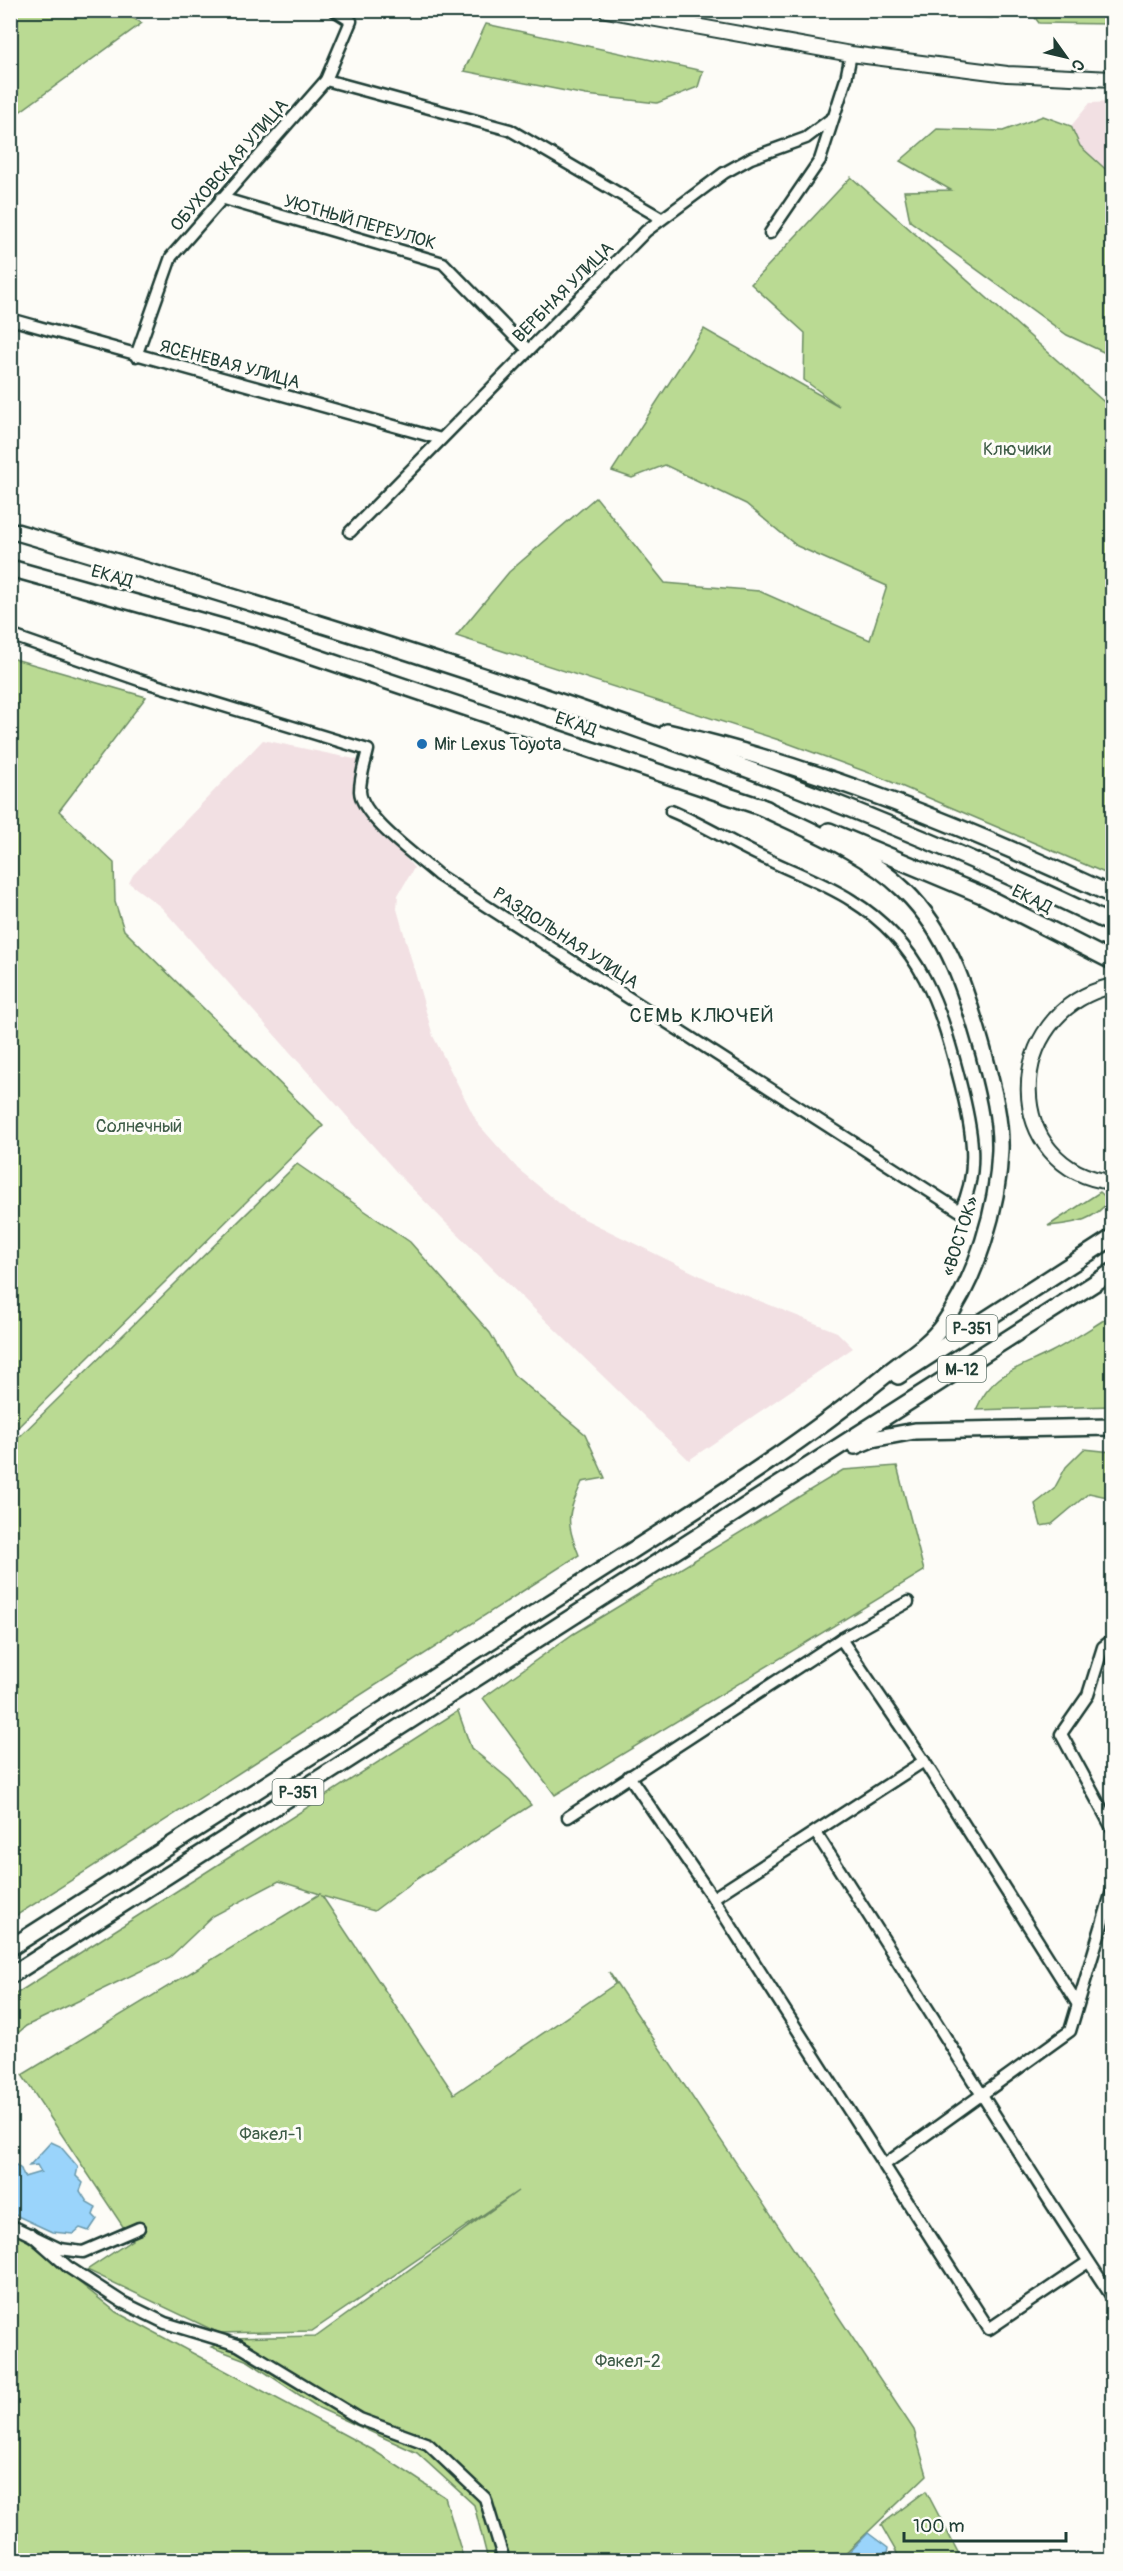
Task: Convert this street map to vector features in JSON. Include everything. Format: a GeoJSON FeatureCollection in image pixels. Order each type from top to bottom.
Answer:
{"type":"FeatureCollection","features":[{"type":"Feature","properties":{"kind":"highway","name":"ЕКАД"},"geometry":{"type":"LineString","coordinates":[[10,530],[410,653],[611,719],[934,842],[1113,924]]}},
{"type":"Feature","properties":{"kind":"highway","name":"ЕКАД"},"geometry":{"type":"LineString","coordinates":[[10,568],[254,636],[759,806],[864,844],[982,895],[1113,961]]}},
{"type":"Feature","properties":{"kind":"highway"},"geometry":{"type":"LineString","coordinates":[[611,719],[700,739],[851,787],[1036,860],[1113,895]]}},
{"type":"Feature","properties":{"kind":"highway","name":"«ВОСТОК»"},"geometry":{"type":"LineString","coordinates":[[10,1948],[573,1588],[832,1418],[942,1327],[959,1298],[988,1220],[996,1186],[1000,1148],[998,1114],[986,1062],[959,971],[945,944],[923,912],[903,889],[849,850],[759,806]]}},
{"type":"Feature","properties":{"kind":"highway","name":"Р-351"},"geometry":{"type":"LineString","coordinates":[[832,1418],[1113,1238]]}},
{"type":"Feature","properties":{"kind":"highway","name":"М-12"},"geometry":{"type":"LineString","coordinates":[[586,1608],[1113,1272]]}},
{"type":"Feature","properties":{"kind":"highway"},"geometry":{"type":"LineString","coordinates":[[811,1466],[872,1439],[915,1431],[1113,1427]]}},
{"type":"Feature","properties":{"kind":"highway","name":"Р-351"},"geometry":{"type":"LineString","coordinates":[[10,1976],[586,1608]]}},
{"type":"Feature","properties":{"kind":"main road"},"geometry":{"type":"LineString","coordinates":[[606,10],[851,54],[1007,74],[1113,80]]}},
{"type":"Feature","properties":{"kind":"main road"},"geometry":{"type":"LineString","coordinates":[[1113,986],[1079,998],[1050,1024],[1029,1067],[1028,1098],[1038,1128],[1057,1156],[1077,1173],[1089,1178],[1113,1182]]}},
{"type":"Feature","properties":{"kind":"street","name":"ОБУХОВСКАЯ УЛИЦА"},"geometry":{"type":"LineString","coordinates":[[136,356],[171,257],[326,80],[351,21],[334,10]]}},
{"type":"Feature","properties":{"kind":"street"},"geometry":{"type":"LineString","coordinates":[[770,232],[820,160],[831,119],[846,79],[851,54]]}},
{"type":"Feature","properties":{"kind":"street"},"geometry":{"type":"LineString","coordinates":[[326,80],[510,130],[661,218]]}},
{"type":"Feature","properties":{"kind":"street","name":"ВЕРБНАЯ УЛИЦА"},"geometry":{"type":"LineString","coordinates":[[351,531],[661,218],[724,172],[751,158],[807,138],[831,119]]}},
{"type":"Feature","properties":{"kind":"street","name":"УЮТНЫЙ ПЕРЕУЛОК"},"geometry":{"type":"LineString","coordinates":[[221,198],[443,263],[528,350]]}},
{"type":"Feature","properties":{"kind":"street","name":"ЯСЕНЕВАЯ УЛИЦА"},"geometry":{"type":"LineString","coordinates":[[10,319],[136,356],[441,439]]}},
{"type":"Feature","properties":{"kind":"street","name":"РАЗДОЛЬНАЯ УЛИЦА"},"geometry":{"type":"LineString","coordinates":[[10,635],[140,680],[368,750],[360,793],[365,805],[385,830],[438,875],[960,1211],[970,1191],[973,1149],[967,1111],[945,1025],[928,982],[911,954],[885,925],[849,898],[671,811]]}},
{"type":"Feature","properties":{"kind":"street"},"geometry":{"type":"LineString","coordinates":[[568,1817],[841,1639],[908,1602]]}},
{"type":"Feature","properties":{"kind":"street"},"geometry":{"type":"LineString","coordinates":[[841,1639],[924,1761],[1077,2003]]}},
{"type":"Feature","properties":{"kind":"street"},"geometry":{"type":"LineString","coordinates":[[1113,1640],[1103,1647],[1088,1695],[1061,1734],[1113,1828]]}},
{"type":"Feature","properties":{"kind":"street"},"geometry":{"type":"LineString","coordinates":[[713,1899],[924,1761]]}},
{"type":"Feature","properties":{"kind":"street"},"geometry":{"type":"LineString","coordinates":[[629,1776],[713,1899],[989,2329],[1089,2262]]}},
{"type":"Feature","properties":{"kind":"street"},"geometry":{"type":"LineString","coordinates":[[816,1833],[1113,2297]]}},
{"type":"Feature","properties":{"kind":"street"},"geometry":{"type":"LineString","coordinates":[[884,2165],[1070,2031],[1113,1891]]}},
{"type":"Feature","properties":{"kind":"street"},"geometry":{"type":"LineString","coordinates":[[10,2225],[60,2249],[83,2252],[139,2229]]}},
{"type":"Feature","properties":{"kind":"street"},"geometry":{"type":"LineString","coordinates":[[31,2234],[68,2267],[122,2302],[165,2323],[238,2345],[360,2419],[429,2444],[485,2498],[504,2560]]}},
{"type":"Feature","properties":{"kind":"shaded area"},"geometry":{"type":"Polygon","coordinates":[[[1112,102],[1112,175],[1080,146],[1071,126],[1090,103],[1112,102]]]}},
{"type":"Feature","properties":{"kind":"shaded area"},"geometry":{"type":"Polygon","coordinates":[[[263,740],[359,760],[353,784],[355,798],[414,868],[398,895],[397,909],[433,1036],[478,1124],[518,1169],[570,1212],[715,1283],[837,1332],[853,1348],[689,1460],[400,1176],[161,907],[129,883],[133,875],[263,740]]]}},
{"type":"Feature","properties":{"kind":"green space"},"geometry":{"type":"Polygon","coordinates":[[[11,10],[120,11],[142,23],[11,118],[11,10]]]}},
{"type":"Feature","properties":{"kind":"green space"},"geometry":{"type":"Polygon","coordinates":[[[873,11],[997,11],[992,18],[873,11]]]}},
{"type":"Feature","properties":{"kind":"green space"},"geometry":{"type":"Polygon","coordinates":[[[1030,11],[1112,11],[1112,24],[1039,23],[1030,11]]]}},
{"type":"Feature","properties":{"kind":"green space"},"geometry":{"type":"Polygon","coordinates":[[[486,24],[703,71],[698,87],[657,103],[586,95],[464,71],[486,24]]]}},
{"type":"Feature","properties":{"kind":"green space"},"geometry":{"type":"Polygon","coordinates":[[[1043,116],[1071,126],[1080,146],[1112,175],[1112,356],[1067,335],[910,221],[904,191],[951,190],[900,161],[937,129],[1003,131],[1043,116]]]}},
{"type":"Feature","properties":{"kind":"green space","name":"Ключики"},"geometry":{"type":"Polygon","coordinates":[[[851,177],[1112,409],[1112,876],[875,775],[779,740],[456,636],[509,572],[596,497],[665,583],[759,591],[870,640],[887,586],[797,546],[746,504],[665,465],[632,478],[612,471],[704,329],[839,406],[804,380],[805,333],[751,284],[851,177]]]}},
{"type":"Feature","properties":{"kind":"green space","name":"Солнечный"},"geometry":{"type":"Polygon","coordinates":[[[11,658],[146,697],[59,811],[114,863],[115,902],[124,930],[323,1126],[11,1434],[11,658]]]}},
{"type":"Feature","properties":{"kind":"green space"},"geometry":{"type":"Polygon","coordinates":[[[297,1164],[410,1242],[490,1333],[514,1375],[585,1434],[605,1478],[582,1482],[573,1503],[570,1518],[571,1534],[579,1555],[11,1919],[11,1445],[297,1164]]]}},
{"type":"Feature","properties":{"kind":"green space"},"geometry":{"type":"Polygon","coordinates":[[[1100,1192],[1109,1200],[1097,1213],[1082,1220],[1048,1226],[1100,1192]]]}},
{"type":"Feature","properties":{"kind":"green space"},"geometry":{"type":"Polygon","coordinates":[[[1112,1315],[1112,1406],[976,1410],[982,1397],[998,1379],[1059,1348],[1112,1315]]]}},
{"type":"Feature","properties":{"kind":"green space"},"geometry":{"type":"Polygon","coordinates":[[[1084,1449],[1112,1452],[1112,1498],[1089,1493],[1052,1524],[1041,1526],[1035,1504],[1054,1489],[1066,1467],[1084,1449]]]}},
{"type":"Feature","properties":{"kind":"green space"},"geometry":{"type":"Polygon","coordinates":[[[897,1466],[924,1571],[555,1795],[483,1698],[573,1634],[843,1470],[897,1466]]]}},
{"type":"Feature","properties":{"kind":"green space"},"geometry":{"type":"Polygon","coordinates":[[[458,1711],[471,1748],[510,1780],[531,1805],[418,1878],[374,1911],[322,1896],[454,2094],[615,1984],[609,1972],[914,2430],[927,2475],[839,2560],[488,2560],[474,2505],[417,2453],[319,2408],[248,2361],[211,2347],[230,2338],[317,2336],[518,2191],[312,2331],[219,2333],[87,2270],[132,2240],[22,2075],[320,1894],[279,1881],[213,1916],[170,1957],[26,2026],[11,2039],[11,1997],[458,1711]]]}},
{"type":"Feature","properties":{"kind":"green space"},"geometry":{"type":"Polygon","coordinates":[[[10,2231],[25,2239],[116,2312],[373,2450],[445,2497],[464,2560],[11,2560],[10,2231]]]}},
{"type":"Feature","properties":{"kind":"green space"},"geometry":{"type":"Polygon","coordinates":[[[926,2491],[962,2560],[894,2560],[898,2555],[881,2525],[926,2491]]]}},
{"type":"Feature","properties":{"kind":"water"},"geometry":{"type":"Polygon","coordinates":[[[51,2142],[60,2146],[78,2167],[76,2176],[83,2183],[80,2191],[87,2202],[96,2207],[93,2215],[97,2219],[89,2231],[80,2228],[73,2234],[52,2232],[11,2213],[11,2161],[21,2169],[24,2177],[41,2172],[37,2165],[29,2166],[51,2142]]]}},
{"type":"Feature","properties":{"kind":"water"},"geometry":{"type":"Polygon","coordinates":[[[868,2533],[888,2548],[886,2560],[842,2560],[868,2533]]]}},
{"type":"Feature","properties":{"kind":"place","name":"Mir Lexus Toyota"},"geometry":{"type":"Point","coordinates":[422,744]}},
{"type":"Feature","properties":{"kind":"district","name":"СЕМЬ КЛЮЧЕЙ"},"geometry":{"type":"Point","coordinates":[702,1015]}},
{"type":"Feature","properties":{"kind":"park label","name":"Факел-1"},"geometry":{"type":"Point","coordinates":[271,2134]}},
{"type":"Feature","properties":{"kind":"park label","name":"Факел-2"},"geometry":{"type":"Point","coordinates":[628,2361]}}]}
